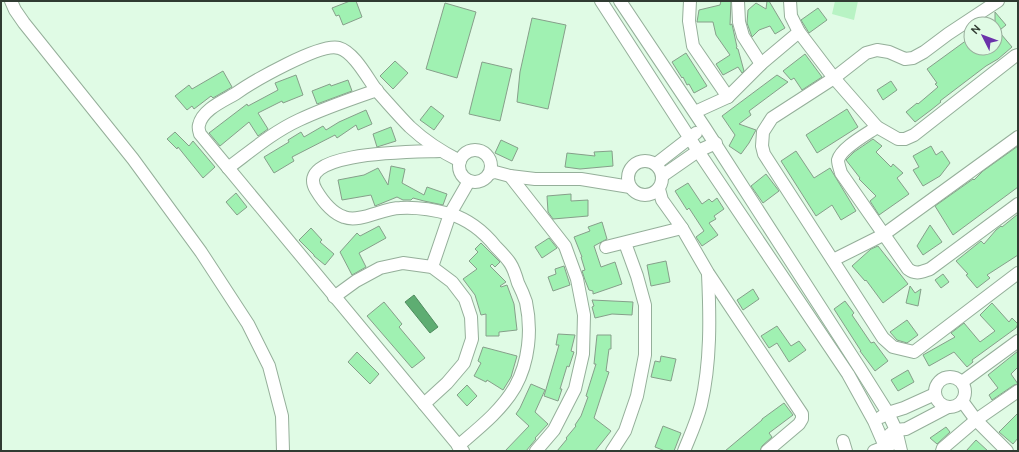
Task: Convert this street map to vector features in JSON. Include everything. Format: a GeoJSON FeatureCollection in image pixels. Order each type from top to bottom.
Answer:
{"type":"FeatureCollection","features":[{"type":"Feature","properties":{"kind":"street"},"geometry":{"type":"LineString","coordinates":[[11,1],[24,23],[133,159],[192,240],[248,324],[269,366],[282,416],[283,451]]}},
{"type":"Feature","properties":{"kind":"street"},"geometry":{"type":"LineString","coordinates":[[602,1],[698,151],[848,374],[874,421],[881,446],[899,441],[906,428],[948,407],[958,405],[962,401],[965,392],[962,382],[953,377],[943,378],[936,385],[935,394],[939,403],[948,407]]}},
{"type":"Feature","properties":{"kind":"street"},"geometry":{"type":"LineString","coordinates":[[620,1],[716,143],[888,413],[899,441]]}},
{"type":"Feature","properties":{"kind":"street"},"geometry":{"type":"LineString","coordinates":[[690,1],[689,22],[693,46],[728,97]]}},
{"type":"Feature","properties":{"kind":"street"},"geometry":{"type":"LineString","coordinates":[[738,1],[739,22],[743,36],[761,64]]}},
{"type":"Feature","properties":{"kind":"street"},"geometry":{"type":"LineString","coordinates":[[790,1],[791,16],[799,32],[834,78],[877,127],[898,139],[905,139],[914,135],[1014,56],[1018,55]]}},
{"type":"Feature","properties":{"kind":"street"},"geometry":{"type":"LineString","coordinates":[[998,1],[913,58],[905,59],[889,52],[877,50],[866,53],[834,78],[772,118],[763,132],[762,146],[764,154],[832,260],[883,338],[893,347],[914,352],[1018,273]]}},
{"type":"Feature","properties":{"kind":"street"},"geometry":{"type":"LineString","coordinates":[[695,112],[728,97],[761,64],[799,32]]}},
{"type":"Feature","properties":{"kind":"street"},"geometry":{"type":"LineString","coordinates":[[440,151],[352,156],[329,163],[317,170],[313,176],[312,183],[323,201],[334,211],[344,217],[356,218],[399,208],[427,209],[450,214],[468,221],[488,237],[511,264],[526,301],[529,329],[525,362],[515,387],[505,403],[460,448],[200,134],[198,126],[202,118],[210,110],[251,83],[283,66],[328,47],[339,48],[346,51],[354,60],[377,90],[410,128],[440,151],[460,161]]}},
{"type":"Feature","properties":{"kind":"street"},"geometry":{"type":"LineString","coordinates":[[228,168],[260,143],[298,120],[334,105],[377,90]]}},
{"type":"Feature","properties":{"kind":"street"},"geometry":{"type":"LineString","coordinates":[[877,127],[843,150],[838,159],[838,165],[841,173],[884,235],[908,269],[913,272],[919,273],[930,269],[1018,204]]}},
{"type":"Feature","properties":{"kind":"street"},"geometry":{"type":"LineString","coordinates":[[656,164],[690,137],[706,128]]}},
{"type":"Feature","properties":{"kind":"street"},"geometry":{"type":"LineString","coordinates":[[832,260],[884,235],[1018,137]]}},
{"type":"Feature","properties":{"kind":"street"},"geometry":{"type":"LineString","coordinates":[[662,176],[698,151],[716,143]]}},
{"type":"Feature","properties":{"kind":"street"},"geometry":{"type":"LineString","coordinates":[[475,150],[481,152],[487,155],[490,160],[490,172],[487,178],[481,181],[469,181],[464,178],[461,173],[459,167],[460,161],[464,155],[469,152],[475,150]]}},
{"type":"Feature","properties":{"kind":"street"},"geometry":{"type":"LineString","coordinates":[[490,172],[535,179],[581,179],[630,187],[638,194],[644,196],[654,193],[659,189],[662,176],[656,164],[645,161],[634,165],[628,175],[630,187]]}},
{"type":"Feature","properties":{"kind":"street"},"geometry":{"type":"LineString","coordinates":[[510,176],[565,246],[577,279],[584,315],[583,354],[575,389],[554,430],[536,451]]}},
{"type":"Feature","properties":{"kind":"street"},"geometry":{"type":"LineString","coordinates":[[432,267],[450,214],[469,181]]}},
{"type":"Feature","properties":{"kind":"street"},"geometry":{"type":"LineString","coordinates":[[659,189],[662,200],[682,228],[708,273],[802,414],[802,419],[799,424],[767,451]]}},
{"type":"Feature","properties":{"kind":"street"},"geometry":{"type":"LineString","coordinates":[[606,247],[682,228]]}},
{"type":"Feature","properties":{"kind":"street"},"geometry":{"type":"LineString","coordinates":[[612,451],[625,431],[637,396],[645,355],[645,305],[637,276],[625,243]]}},
{"type":"Feature","properties":{"kind":"street"},"geometry":{"type":"LineString","coordinates":[[334,297],[356,281],[380,268],[403,263],[432,267],[452,282],[465,299],[471,317],[472,339],[464,363],[447,383],[424,404]]}},
{"type":"Feature","properties":{"kind":"street"},"geometry":{"type":"LineString","coordinates":[[684,451],[701,405],[707,370],[710,316],[708,273]]}},
{"type":"Feature","properties":{"kind":"street"},"geometry":{"type":"LineString","coordinates":[[962,382],[1018,341]]}},
{"type":"Feature","properties":{"kind":"street"},"geometry":{"type":"LineString","coordinates":[[874,421],[888,413],[904,408],[935,394]]}},
{"type":"Feature","properties":{"kind":"street"},"geometry":{"type":"LineString","coordinates":[[942,451],[943,448],[976,420],[1017,395]]}},
{"type":"Feature","properties":{"kind":"street"},"geometry":{"type":"LineString","coordinates":[[962,401],[976,420],[1007,451]]}},
{"type":"Feature","properties":{"kind":"shaded area"},"geometry":{"type":"Polygon","coordinates":[[[835,1],[858,1],[854,20],[832,14],[835,1]]]}},
{"type":"Feature","properties":{"kind":"shaded area"},"geometry":{"type":"Polygon","coordinates":[[[414,295],[438,327],[430,333],[405,302],[414,295]]]}},
{"type":"Feature","properties":{"kind":"building"},"geometry":{"type":"Polygon","coordinates":[[[350,1],[356,1],[362,17],[343,25],[339,15],[336,16],[332,8],[350,1]]]}},
{"type":"Feature","properties":{"kind":"building"},"geometry":{"type":"Polygon","coordinates":[[[721,1],[731,1],[730,25],[732,24],[736,48],[738,49],[744,71],[742,73],[738,67],[723,75],[716,64],[730,55],[716,35],[713,22],[697,22],[699,10],[720,5],[721,1]]]}},
{"type":"Feature","properties":{"kind":"building"},"geometry":{"type":"Polygon","coordinates":[[[767,1],[769,1],[785,28],[775,34],[770,26],[759,30],[752,37],[747,23],[748,10],[756,3],[766,9],[767,1]]]}},
{"type":"Feature","properties":{"kind":"building"},"geometry":{"type":"Polygon","coordinates":[[[445,3],[476,12],[457,78],[426,69],[445,3]]]}},
{"type":"Feature","properties":{"kind":"building"},"geometry":{"type":"Polygon","coordinates":[[[818,8],[827,20],[809,33],[801,20],[818,8]]]}},
{"type":"Feature","properties":{"kind":"building"},"geometry":{"type":"Polygon","coordinates":[[[532,18],[566,25],[548,109],[517,102],[520,72],[532,18]]]}},
{"type":"Feature","properties":{"kind":"building"},"geometry":{"type":"Polygon","coordinates":[[[1003,36],[1012,47],[1003,55],[1003,36]]]}},
{"type":"Feature","properties":{"kind":"building"},"geometry":{"type":"Polygon","coordinates":[[[963,43],[963,56],[1002,56],[940,101],[941,102],[915,122],[906,112],[938,87],[935,84],[937,83],[927,69],[963,43]]]}},
{"type":"Feature","properties":{"kind":"building"},"geometry":{"type":"Polygon","coordinates":[[[686,53],[707,86],[694,93],[672,62],[686,53]]]}},
{"type":"Feature","properties":{"kind":"building"},"geometry":{"type":"Polygon","coordinates":[[[805,54],[822,77],[802,90],[794,78],[791,80],[783,71],[805,54]]]}},
{"type":"Feature","properties":{"kind":"building"},"geometry":{"type":"Polygon","coordinates":[[[395,61],[408,73],[393,89],[380,76],[395,61]]]}},
{"type":"Feature","properties":{"kind":"building"},"geometry":{"type":"Polygon","coordinates":[[[482,62],[512,69],[500,121],[469,114],[482,62]]]}},
{"type":"Feature","properties":{"kind":"building"},"geometry":{"type":"Polygon","coordinates":[[[223,71],[232,87],[213,98],[211,96],[194,109],[192,106],[187,110],[175,96],[189,85],[192,89],[223,71]]]}},
{"type":"Feature","properties":{"kind":"building"},"geometry":{"type":"Polygon","coordinates":[[[296,75],[303,95],[283,103],[282,101],[258,113],[268,129],[258,136],[249,122],[220,146],[209,133],[247,104],[248,106],[278,90],[275,83],[296,75]]]}},
{"type":"Feature","properties":{"kind":"building"},"geometry":{"type":"Polygon","coordinates":[[[777,75],[788,82],[749,111],[751,115],[739,124],[756,130],[741,154],[729,146],[735,135],[722,116],[777,75]]]}},
{"type":"Feature","properties":{"kind":"building"},"geometry":{"type":"Polygon","coordinates":[[[348,80],[352,91],[317,104],[312,91],[330,84],[331,86],[348,80]]]}},
{"type":"Feature","properties":{"kind":"building"},"geometry":{"type":"Polygon","coordinates":[[[891,81],[897,90],[883,100],[877,90],[891,81]]]}},
{"type":"Feature","properties":{"kind":"building"},"geometry":{"type":"Polygon","coordinates":[[[431,106],[444,116],[434,130],[420,120],[431,106]]]}},
{"type":"Feature","properties":{"kind":"building"},"geometry":{"type":"Polygon","coordinates":[[[847,109],[858,127],[817,153],[806,135],[847,109]]]}},
{"type":"Feature","properties":{"kind":"building"},"geometry":{"type":"Polygon","coordinates":[[[366,110],[372,124],[358,130],[356,125],[337,138],[335,135],[292,157],[294,161],[274,173],[264,157],[289,142],[288,140],[301,132],[304,137],[323,126],[326,130],[339,122],[366,110]]]}},
{"type":"Feature","properties":{"kind":"building"},"geometry":{"type":"Polygon","coordinates":[[[391,127],[396,141],[377,147],[373,134],[391,127]]]}},
{"type":"Feature","properties":{"kind":"building"},"geometry":{"type":"Polygon","coordinates":[[[175,132],[189,146],[193,141],[215,167],[203,178],[178,147],[177,149],[167,139],[175,132]]]}},
{"type":"Feature","properties":{"kind":"building"},"geometry":{"type":"Polygon","coordinates":[[[873,139],[882,146],[876,152],[891,167],[893,164],[903,173],[897,178],[909,194],[879,215],[870,201],[876,196],[859,179],[860,178],[846,160],[854,152],[873,139]]]}},
{"type":"Feature","properties":{"kind":"building"},"geometry":{"type":"Polygon","coordinates":[[[501,140],[518,148],[512,161],[495,153],[501,140]]]}},
{"type":"Feature","properties":{"kind":"building"},"geometry":{"type":"Polygon","coordinates":[[[931,146],[936,155],[942,151],[950,163],[940,176],[923,186],[913,170],[919,167],[913,156],[931,146]]]}},
{"type":"Feature","properties":{"kind":"building"},"geometry":{"type":"Polygon","coordinates":[[[1018,146],[1018,187],[953,235],[935,206],[973,179],[974,180],[983,171],[1018,146]]]}},
{"type":"Feature","properties":{"kind":"building"},"geometry":{"type":"Polygon","coordinates":[[[612,151],[613,166],[580,169],[565,167],[567,153],[595,156],[594,152],[612,151]]]}},
{"type":"Feature","properties":{"kind":"building"},"geometry":{"type":"Polygon","coordinates":[[[796,151],[814,178],[830,168],[856,211],[841,220],[832,205],[816,216],[781,161],[796,151]]]}},
{"type":"Feature","properties":{"kind":"building"},"geometry":{"type":"Polygon","coordinates":[[[391,166],[405,169],[402,183],[424,195],[427,187],[447,194],[443,205],[413,198],[411,200],[403,200],[397,197],[375,206],[371,195],[342,200],[338,180],[364,175],[378,168],[388,185],[391,166]]]}},
{"type":"Feature","properties":{"kind":"building"},"geometry":{"type":"Polygon","coordinates":[[[766,174],[779,191],[763,203],[751,186],[766,174]]]}},
{"type":"Feature","properties":{"kind":"building"},"geometry":{"type":"Polygon","coordinates":[[[688,183],[702,204],[709,199],[712,202],[717,198],[724,209],[714,216],[716,219],[709,223],[718,235],[702,246],[696,237],[704,231],[689,208],[687,210],[675,191],[688,183]]]}},
{"type":"Feature","properties":{"kind":"building"},"geometry":{"type":"Polygon","coordinates":[[[236,193],[247,207],[237,215],[226,202],[236,193]]]}},
{"type":"Feature","properties":{"kind":"building"},"geometry":{"type":"Polygon","coordinates":[[[571,194],[571,201],[588,200],[588,216],[553,219],[548,212],[547,196],[571,194]]]}},
{"type":"Feature","properties":{"kind":"building"},"geometry":{"type":"Polygon","coordinates":[[[1018,214],[1018,255],[987,275],[990,278],[977,288],[966,275],[968,274],[956,261],[981,241],[984,244],[996,230],[1018,214]]]}},
{"type":"Feature","properties":{"kind":"building"},"geometry":{"type":"Polygon","coordinates":[[[602,222],[607,239],[594,246],[601,267],[615,262],[622,284],[593,294],[593,291],[589,290],[582,271],[585,270],[582,257],[574,237],[590,231],[588,227],[602,222]]]}},
{"type":"Feature","properties":{"kind":"building"},"geometry":{"type":"Polygon","coordinates":[[[930,225],[942,242],[923,255],[917,246],[930,225]]]}},
{"type":"Feature","properties":{"kind":"building"},"geometry":{"type":"Polygon","coordinates":[[[379,226],[386,238],[359,253],[366,267],[352,275],[340,252],[357,233],[360,236],[379,226]]]}},
{"type":"Feature","properties":{"kind":"building"},"geometry":{"type":"Polygon","coordinates":[[[311,228],[322,240],[320,242],[334,254],[325,265],[299,240],[311,228]]]}},
{"type":"Feature","properties":{"kind":"building"},"geometry":{"type":"Polygon","coordinates":[[[549,238],[557,248],[542,258],[535,247],[549,238]]]}},
{"type":"Feature","properties":{"kind":"building"},"geometry":{"type":"Polygon","coordinates":[[[481,243],[500,262],[495,267],[492,264],[490,266],[506,282],[500,286],[507,285],[514,304],[517,330],[499,332],[499,336],[486,336],[486,314],[481,315],[475,295],[463,279],[477,269],[469,261],[478,252],[475,249],[481,243]]]}},
{"type":"Feature","properties":{"kind":"building"},"geometry":{"type":"Polygon","coordinates":[[[878,246],[908,284],[883,303],[866,280],[865,281],[852,266],[871,249],[878,246]]]}},
{"type":"Feature","properties":{"kind":"building"},"geometry":{"type":"Polygon","coordinates":[[[666,261],[670,282],[651,286],[647,265],[666,261]]]}},
{"type":"Feature","properties":{"kind":"building"},"geometry":{"type":"Polygon","coordinates":[[[564,266],[570,285],[553,291],[548,277],[556,274],[555,269],[564,266]]]}},
{"type":"Feature","properties":{"kind":"building"},"geometry":{"type":"Polygon","coordinates":[[[943,274],[949,282],[941,288],[935,280],[943,274]]]}},
{"type":"Feature","properties":{"kind":"building"},"geometry":{"type":"Polygon","coordinates":[[[910,286],[915,293],[921,289],[918,306],[906,303],[910,286]]]}},
{"type":"Feature","properties":{"kind":"building"},"geometry":{"type":"Polygon","coordinates":[[[753,289],[759,299],[743,310],[737,300],[753,289]]]}},
{"type":"Feature","properties":{"kind":"building"},"geometry":{"type":"Polygon","coordinates":[[[592,300],[633,302],[632,315],[612,314],[595,318],[592,300]]]}},
{"type":"Feature","properties":{"kind":"building"},"geometry":{"type":"Polygon","coordinates":[[[845,301],[854,313],[852,315],[871,343],[874,342],[888,361],[875,371],[860,351],[834,309],[845,301]]]}},
{"type":"Feature","properties":{"kind":"building"},"geometry":{"type":"Polygon","coordinates":[[[384,302],[402,324],[399,327],[425,358],[412,368],[367,316],[384,302]]]}},
{"type":"Feature","properties":{"kind":"building"},"geometry":{"type":"Polygon","coordinates":[[[992,303],[1009,322],[1012,318],[1018,324],[1016,328],[972,360],[973,362],[967,367],[954,352],[929,366],[923,355],[955,337],[951,333],[964,323],[980,342],[995,331],[980,315],[992,303]]]}},
{"type":"Feature","properties":{"kind":"building"},"geometry":{"type":"Polygon","coordinates":[[[907,320],[918,335],[907,343],[897,340],[890,332],[907,320]]]}},
{"type":"Feature","properties":{"kind":"building"},"geometry":{"type":"Polygon","coordinates":[[[777,326],[791,346],[799,341],[806,350],[789,362],[777,343],[769,348],[761,336],[777,326]]]}},
{"type":"Feature","properties":{"kind":"building"},"geometry":{"type":"Polygon","coordinates":[[[558,334],[575,335],[571,351],[574,352],[569,367],[567,366],[558,401],[544,396],[559,345],[556,345],[558,334]]]}},
{"type":"Feature","properties":{"kind":"building"},"geometry":{"type":"Polygon","coordinates":[[[597,335],[611,335],[611,349],[609,349],[606,371],[609,372],[594,418],[611,431],[595,451],[557,451],[576,426],[575,425],[581,416],[588,397],[586,396],[596,364],[594,364],[597,335]]]}},
{"type":"Feature","properties":{"kind":"building"},"geometry":{"type":"Polygon","coordinates":[[[483,347],[517,356],[511,377],[503,390],[487,380],[486,382],[474,376],[481,363],[478,361],[483,347]]]}},
{"type":"Feature","properties":{"kind":"building"},"geometry":{"type":"Polygon","coordinates":[[[1018,351],[1018,367],[1011,374],[1018,384],[1014,385],[992,400],[989,395],[998,388],[988,375],[1018,351]]]}},
{"type":"Feature","properties":{"kind":"building"},"geometry":{"type":"Polygon","coordinates":[[[357,352],[379,374],[370,384],[348,362],[357,352]]]}},
{"type":"Feature","properties":{"kind":"building"},"geometry":{"type":"Polygon","coordinates":[[[661,356],[676,359],[671,381],[651,377],[655,361],[660,362],[661,356]]]}},
{"type":"Feature","properties":{"kind":"building"},"geometry":{"type":"Polygon","coordinates":[[[908,370],[914,382],[898,391],[891,380],[908,370]]]}},
{"type":"Feature","properties":{"kind":"building"},"geometry":{"type":"Polygon","coordinates":[[[531,384],[545,390],[535,412],[548,424],[535,438],[536,439],[526,451],[505,451],[529,426],[516,414],[531,384]]]}},
{"type":"Feature","properties":{"kind":"building"},"geometry":{"type":"Polygon","coordinates":[[[467,385],[477,396],[467,406],[457,395],[467,385]]]}},
{"type":"Feature","properties":{"kind":"building"},"geometry":{"type":"Polygon","coordinates":[[[784,403],[793,415],[769,433],[772,437],[762,446],[760,451],[725,451],[762,419],[784,403]]]}},
{"type":"Feature","properties":{"kind":"building"},"geometry":{"type":"Polygon","coordinates":[[[1018,413],[1018,438],[1013,444],[999,432],[1018,413]]]}},
{"type":"Feature","properties":{"kind":"building"},"geometry":{"type":"Polygon","coordinates":[[[663,426],[681,433],[674,451],[665,451],[655,447],[663,426]]]}},
{"type":"Feature","properties":{"kind":"building"},"geometry":{"type":"Polygon","coordinates":[[[946,427],[950,432],[937,444],[930,438],[946,427]]]}},
{"type":"Feature","properties":{"kind":"building"},"geometry":{"type":"Polygon","coordinates":[[[976,440],[988,451],[966,451],[976,440]]]}}]}
